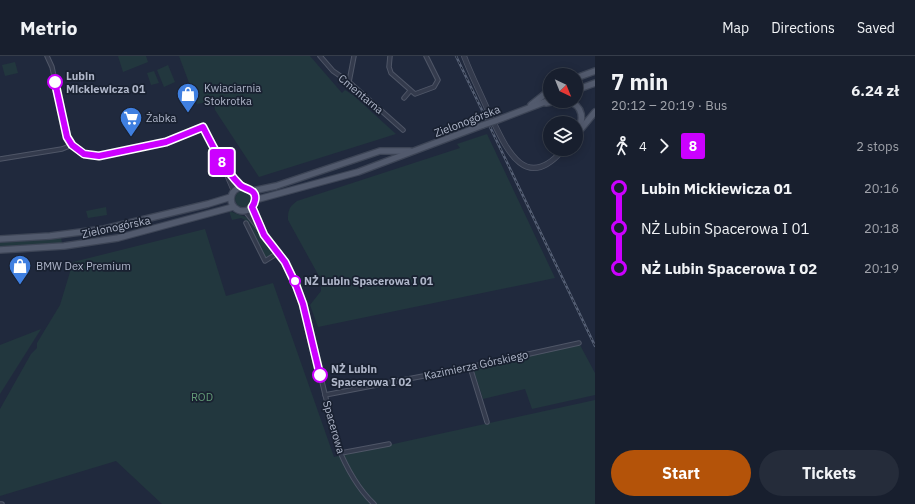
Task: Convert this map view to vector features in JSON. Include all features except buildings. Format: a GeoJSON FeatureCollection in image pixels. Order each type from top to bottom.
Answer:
{"type":"FeatureCollection","features":[{"type":"Feature","properties":{"kind":"main road"},"geometry":{"type":"LineString","coordinates":[[583,75],[595,70]]}},
{"type":"Feature","properties":{"kind":"main road"},"geometry":{"type":"LineString","coordinates":[[583,87],[595,83]]}},
{"type":"Feature","properties":{"kind":"main road","name":"Zielonogórska"},"geometry":{"type":"LineString","coordinates":[[526,109],[543,96]]}},
{"type":"Feature","properties":{"kind":"main road","name":"Zielonogórska"},"geometry":{"type":"LineString","coordinates":[[255,200],[351,174],[543,103]]}},
{"type":"Feature","properties":{"kind":"main road"},"geometry":{"type":"LineString","coordinates":[[538,105],[543,104]]}},
{"type":"Feature","properties":{"kind":"main road"},"geometry":{"type":"LineString","coordinates":[[583,126],[595,112]]}},
{"type":"Feature","properties":{"kind":"main road","name":"Zielonogórska"},"geometry":{"type":"LineString","coordinates":[[252,191],[351,162],[380,151],[414,151]]}},
{"type":"Feature","properties":{"kind":"main road"},"geometry":{"type":"LineString","coordinates":[[241,187],[252,191],[255,200],[252,207],[245,211],[233,207],[231,197],[234,191],[241,187]]}},
{"type":"Feature","properties":{"kind":"main road","name":"Zielonogórska"},"geometry":{"type":"LineString","coordinates":[[0,239],[45,237],[98,230],[208,204],[231,197]]}},
{"type":"Feature","properties":{"kind":"main road","name":"Zielonogórska"},"geometry":{"type":"LineString","coordinates":[[0,250],[55,247],[112,239],[196,218],[211,211],[233,207]]}},
{"type":"Feature","properties":{"kind":"street"},"geometry":{"type":"LineString","coordinates":[[46,56],[52,67],[67,137],[72,145],[84,154],[99,156],[166,142],[203,127],[223,163],[241,187]]}},
{"type":"Feature","properties":{"kind":"street","name":"Cmentarna"},"geometry":{"type":"LineString","coordinates":[[320,56],[333,71],[349,82],[403,130]]}},
{"type":"Feature","properties":{"kind":"street"},"geometry":{"type":"LineString","coordinates":[[349,82],[354,56]]}},
{"type":"Feature","properties":{"kind":"street"},"geometry":{"type":"LineString","coordinates":[[390,56],[389,67],[391,73],[415,94],[434,88],[437,84],[438,80],[426,56]]}},
{"type":"Feature","properties":{"kind":"street"},"geometry":{"type":"LineString","coordinates":[[464,56],[508,152],[514,159],[525,166],[539,167],[549,163],[557,156]]}},
{"type":"Feature","properties":{"kind":"street"},"geometry":{"type":"LineString","coordinates":[[404,98],[410,91]]}},
{"type":"Feature","properties":{"kind":"street"},"geometry":{"type":"LineString","coordinates":[[0,159],[62,149],[72,145]]}},
{"type":"Feature","properties":{"kind":"street"},"geometry":{"type":"LineString","coordinates":[[223,163],[226,176],[234,191]]}},
{"type":"Feature","properties":{"kind":"street","name":"Spacerowa"},"geometry":{"type":"LineString","coordinates":[[252,207],[264,235]]}},
{"type":"Feature","properties":{"kind":"street","name":"Spacerowa"},"geometry":{"type":"LineString","coordinates":[[245,211],[290,270],[300,294],[341,453],[355,480],[374,504]]}},
{"type":"Feature","properties":{"kind":"street"},"geometry":{"type":"LineString","coordinates":[[246,223],[265,261],[278,253]]}},
{"type":"Feature","properties":{"kind":"street","name":"Kazimierza Górskiego"},"geometry":{"type":"LineString","coordinates":[[325,394],[470,367],[579,343]]}},
{"type":"Feature","properties":{"kind":"street"},"geometry":{"type":"LineString","coordinates":[[470,367],[487,422]]}},
{"type":"Feature","properties":{"kind":"street"},"geometry":{"type":"LineString","coordinates":[[341,453],[389,444]]}},
{"type":"Feature","properties":{"kind":"green space"},"geometry":{"type":"Polygon","coordinates":[[[118,56],[146,56],[148,62],[123,72],[118,56]]]}},
{"type":"Feature","properties":{"kind":"green space"},"geometry":{"type":"Polygon","coordinates":[[[179,56],[310,56],[342,93],[345,90],[353,95],[396,134],[259,177],[215,110],[214,101],[197,104],[179,56]]]}},
{"type":"Feature","properties":{"kind":"green space"},"geometry":{"type":"Polygon","coordinates":[[[15,62],[18,73],[5,76],[2,65],[15,62]]]}},
{"type":"Feature","properties":{"kind":"green space"},"geometry":{"type":"Polygon","coordinates":[[[168,65],[175,82],[164,87],[157,70],[168,65]]]}},
{"type":"Feature","properties":{"kind":"green space"},"geometry":{"type":"Polygon","coordinates":[[[154,71],[159,83],[151,85],[147,73],[154,71]]]}},
{"type":"Feature","properties":{"kind":"green space"},"geometry":{"type":"Polygon","coordinates":[[[487,134],[555,278],[318,327],[310,305],[321,291],[320,278],[288,220],[289,211],[292,205],[297,201],[460,148],[457,144],[487,134]]]}},
{"type":"Feature","properties":{"kind":"green space"},"geometry":{"type":"Polygon","coordinates":[[[243,191],[249,193],[251,199],[249,205],[243,207],[237,205],[235,199],[237,193],[243,191]]]}},
{"type":"Feature","properties":{"kind":"green space"},"geometry":{"type":"Polygon","coordinates":[[[106,207],[107,215],[88,218],[86,211],[106,207]]]}},
{"type":"Feature","properties":{"kind":"green space"},"geometry":{"type":"Polygon","coordinates":[[[229,211],[246,217],[271,249],[271,255],[267,258],[265,256],[249,222],[241,218],[232,220],[229,211]]]}},
{"type":"Feature","properties":{"kind":"green space","name":"ROD"},"geometry":{"type":"Polygon","coordinates":[[[205,229],[226,296],[273,283],[334,457],[595,400],[595,504],[162,504],[116,461],[0,496],[0,409],[31,354],[37,348],[37,343],[60,305],[73,262],[205,229]]]}},
{"type":"Feature","properties":{"kind":"green space"},"geometry":{"type":"Polygon","coordinates":[[[61,237],[62,243],[0,247],[0,240],[61,237]]]}},
{"type":"Feature","properties":{"kind":"green space"},"geometry":{"type":"Polygon","coordinates":[[[41,329],[0,394],[0,345],[41,329]]]}},
{"type":"Feature","properties":{"kind":"green space"},"geometry":{"type":"Polygon","coordinates":[[[580,345],[595,373],[595,395],[532,409],[525,389],[483,399],[473,368],[580,345]]]}},
{"type":"Feature","properties":{"kind":"railway"},"geometry":{"type":"LineString","coordinates":[[456,56],[595,346]]}},
{"type":"Feature","properties":{"kind":"bus line","name":"8"},"geometry":{"type":"LineString","coordinates":[[55,82],[67,137],[78,151],[89,156],[95,157],[166,142],[203,127],[223,163],[241,187],[252,191],[254,194],[255,200],[252,207],[264,235],[290,270],[305,310],[320,375]]}},
{"type":"Feature","properties":{"kind":"place","name":"Lubin Mickiewicza 01"},"geometry":{"type":"Point","coordinates":[55,82]}},
{"type":"Feature","properties":{"kind":"place","name":"Kwiaciarnia Stokrotka"},"geometry":{"type":"Point","coordinates":[188,114]}},
{"type":"Feature","properties":{"kind":"place","name":"Żabka"},"geometry":{"type":"Point","coordinates":[131,138]}},
{"type":"Feature","properties":{"kind":"place","name":"NŻ Lubin Spacerowa I 01"},"geometry":{"type":"Point","coordinates":[295,281]}},
{"type":"Feature","properties":{"kind":"place","name":"BMW Dex Premium"},"geometry":{"type":"Point","coordinates":[20,286]}},
{"type":"Feature","properties":{"kind":"place","name":"NŻ Lubin Spacerowa I 02"},"geometry":{"type":"Point","coordinates":[320,375]}}]}
